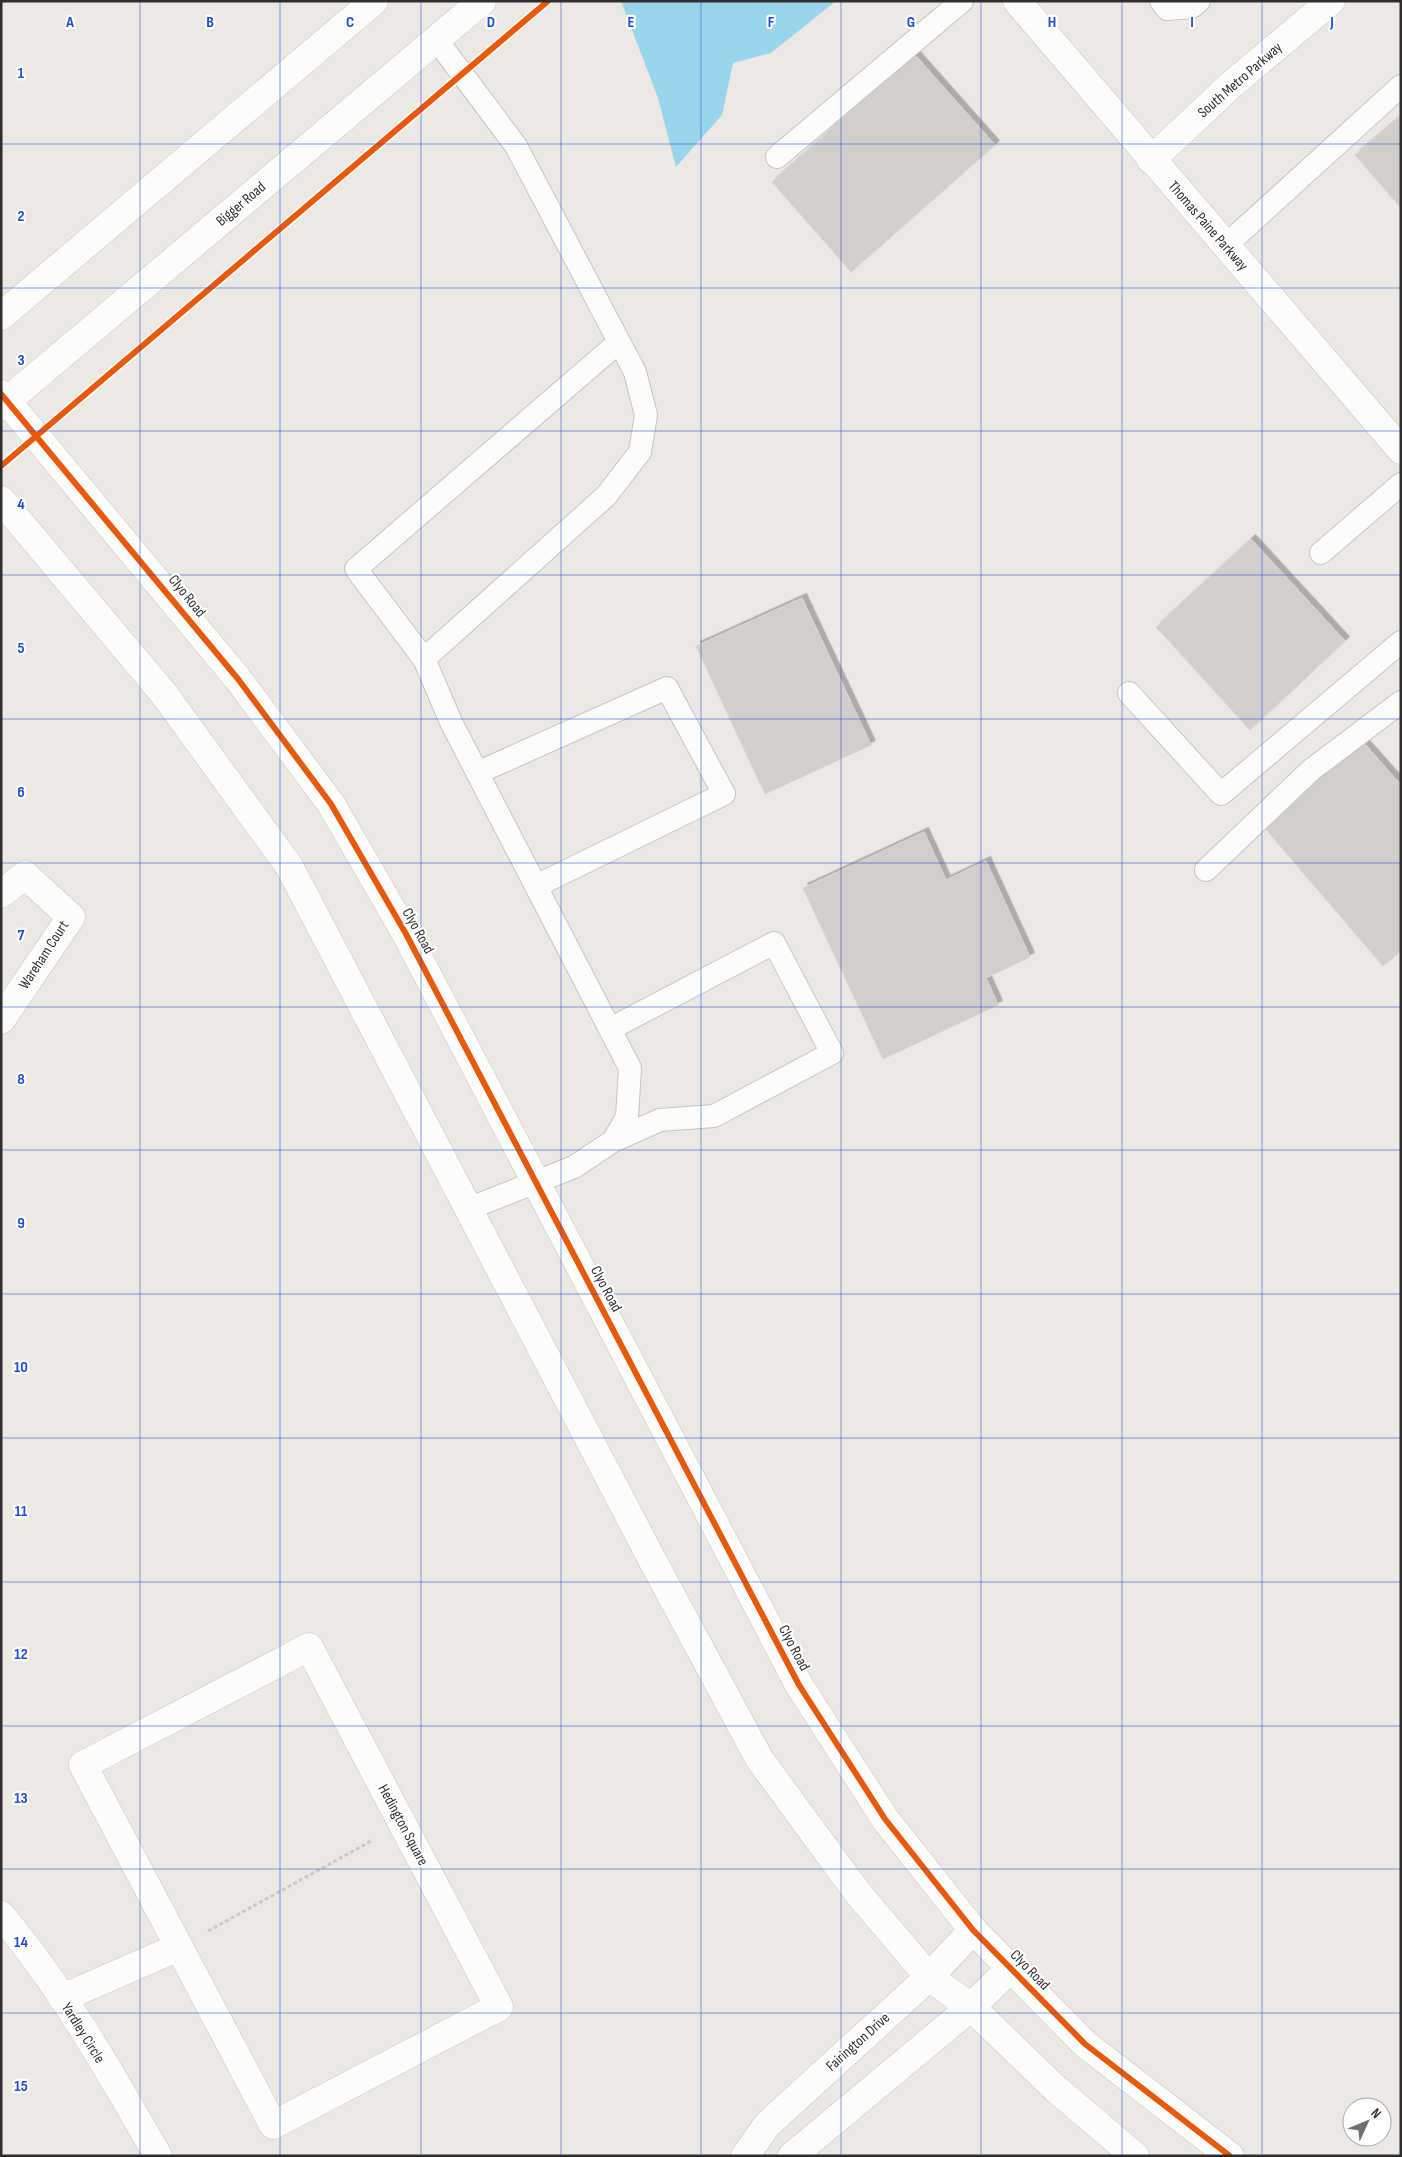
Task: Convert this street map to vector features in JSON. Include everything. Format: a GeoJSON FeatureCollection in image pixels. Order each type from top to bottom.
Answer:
{"type":"FeatureCollection","features":[{"type":"Feature","properties":{"kind":"street"},"geometry":{"type":"LineString","coordinates":[[1,316],[374,1]]}},
{"type":"Feature","properties":{"kind":"street","name":"Bigger Road"},"geometry":{"type":"LineString","coordinates":[[3,401],[482,1]]}},
{"type":"Feature","properties":{"kind":"street","name":"Thomas Paine Parkway"},"geometry":{"type":"LineString","coordinates":[[1017,1],[1151,160],[1401,450]]}},
{"type":"Feature","properties":{"kind":"street","name":"South Metro Parkway"},"geometry":{"type":"LineString","coordinates":[[1151,160],[1231,85],[1331,1]]}},
{"type":"Feature","properties":{"kind":"street","name":"Clyo Road"},"geometry":{"type":"LineString","coordinates":[[3,401],[238,678],[331,804],[406,934],[799,1684],[884,1819],[972,1930],[1085,2044],[1230,2156]]}},
{"type":"Feature","properties":{"kind":"street"},"geometry":{"type":"LineString","coordinates":[[1,500],[164,694],[289,866],[468,1209],[760,1760],[857,1892],[930,1977],[971,2007],[1056,2089],[1135,2156]]}},
{"type":"Feature","properties":{"kind":"street","name":"Wareham Court"},"geometry":{"type":"LineString","coordinates":[[1,894],[25,875],[70,917],[1,1020]]}},
{"type":"Feature","properties":{"kind":"street","name":"Hedington Square"},"geometry":{"type":"LineString","coordinates":[[309,1647],[499,2007],[273,2125],[179,1948],[83,1766],[309,1647]]}},
{"type":"Feature","properties":{"kind":"street","name":"Yardley Circle"},"geometry":{"type":"LineString","coordinates":[[1,1915],[32,1952],[62,1998],[158,2156]]}},
{"type":"Feature","properties":{"kind":"street","name":"Fairington Drive"},"geometry":{"type":"LineString","coordinates":[[745,2156],[767,2125],[930,1977],[972,1930]]}},
{"type":"Feature","properties":{"kind":"street"},"geometry":{"type":"LineString","coordinates":[[62,1998],[179,1948]]}},
{"type":"Feature","properties":{"kind":"street"},"geometry":{"type":"LineString","coordinates":[[792,2156],[971,2007],[1011,1968]]}},
{"type":"Feature","properties":{"kind":"lane"},"geometry":{"type":"LineString","coordinates":[[777,157],[962,1]]}},
{"type":"Feature","properties":{"kind":"lane"},"geometry":{"type":"LineString","coordinates":[[1161,1],[1167,9],[1192,7],[1199,1]]}},
{"type":"Feature","properties":{"kind":"lane"},"geometry":{"type":"LineString","coordinates":[[424,659],[606,496],[640,452],[646,415],[635,372],[516,146],[436,39]]}},
{"type":"Feature","properties":{"kind":"lane"},"geometry":{"type":"LineString","coordinates":[[1225,246],[1401,86]]}},
{"type":"Feature","properties":{"kind":"lane"},"geometry":{"type":"LineString","coordinates":[[613,1141],[627,1116],[630,1068],[450,722],[424,659],[356,569],[619,342]]}},
{"type":"Feature","properties":{"kind":"lane"},"geometry":{"type":"LineString","coordinates":[[1321,553],[1401,484]]}},
{"type":"Feature","properties":{"kind":"lane"},"geometry":{"type":"LineString","coordinates":[[1129,693],[1221,794],[1401,642]]}},
{"type":"Feature","properties":{"kind":"lane"},"geometry":{"type":"LineString","coordinates":[[477,773],[667,688],[724,794],[536,886]]}},
{"type":"Feature","properties":{"kind":"lane"},"geometry":{"type":"LineString","coordinates":[[1206,870],[1311,770],[1401,702]]}},
{"type":"Feature","properties":{"kind":"lane"},"geometry":{"type":"LineString","coordinates":[[468,1209],[534,1181],[574,1167],[613,1141],[660,1120],[714,1116],[832,1054],[774,942],[610,1029]]}},
{"type":"Feature","properties":{"kind":"path"},"geometry":{"type":"LineString","coordinates":[[179,1948],[402,1824]]}},
{"type":"Feature","properties":{"kind":"water"},"geometry":{"type":"Polygon","coordinates":[[[621,1],[836,1],[771,53],[733,63],[722,115],[676,167],[658,98],[621,1]]]}},
{"type":"Feature","properties":{"kind":"building"},"geometry":{"type":"Polygon","coordinates":[[[915,55],[995,145],[851,272],[772,182],[915,55]]]}},
{"type":"Feature","properties":{"kind":"building"},"geometry":{"type":"Polygon","coordinates":[[[1401,116],[1401,208],[1355,155],[1401,116]]]}},
{"type":"Feature","properties":{"kind":"building"},"geometry":{"type":"Polygon","coordinates":[[[1251,539],[1345,641],[1250,730],[1156,627],[1251,539]]]}},
{"type":"Feature","properties":{"kind":"building"},"geometry":{"type":"Polygon","coordinates":[[[802,598],[871,745],[765,794],[696,646],[802,598]]]}},
{"type":"Feature","properties":{"kind":"building"},"geometry":{"type":"Polygon","coordinates":[[[1362,741],[1401,785],[1401,951],[1383,966],[1263,826],[1362,741]]]}},
{"type":"Feature","properties":{"kind":"building"},"geometry":{"type":"Polygon","coordinates":[[[924,832],[946,880],[986,861],[1030,957],[986,978],[998,1005],[883,1059],[803,888],[924,832]]]}},
{"type":"Feature","properties":{"kind":"cycle path"},"geometry":{"type":"LineString","coordinates":[[1,466],[548,1]]}},
{"type":"Feature","properties":{"kind":"cycle path"},"geometry":{"type":"LineString","coordinates":[[1,394],[238,679],[331,804],[406,934],[799,1685],[885,1819],[973,1930],[1085,2044],[1230,2156]]}}]}
